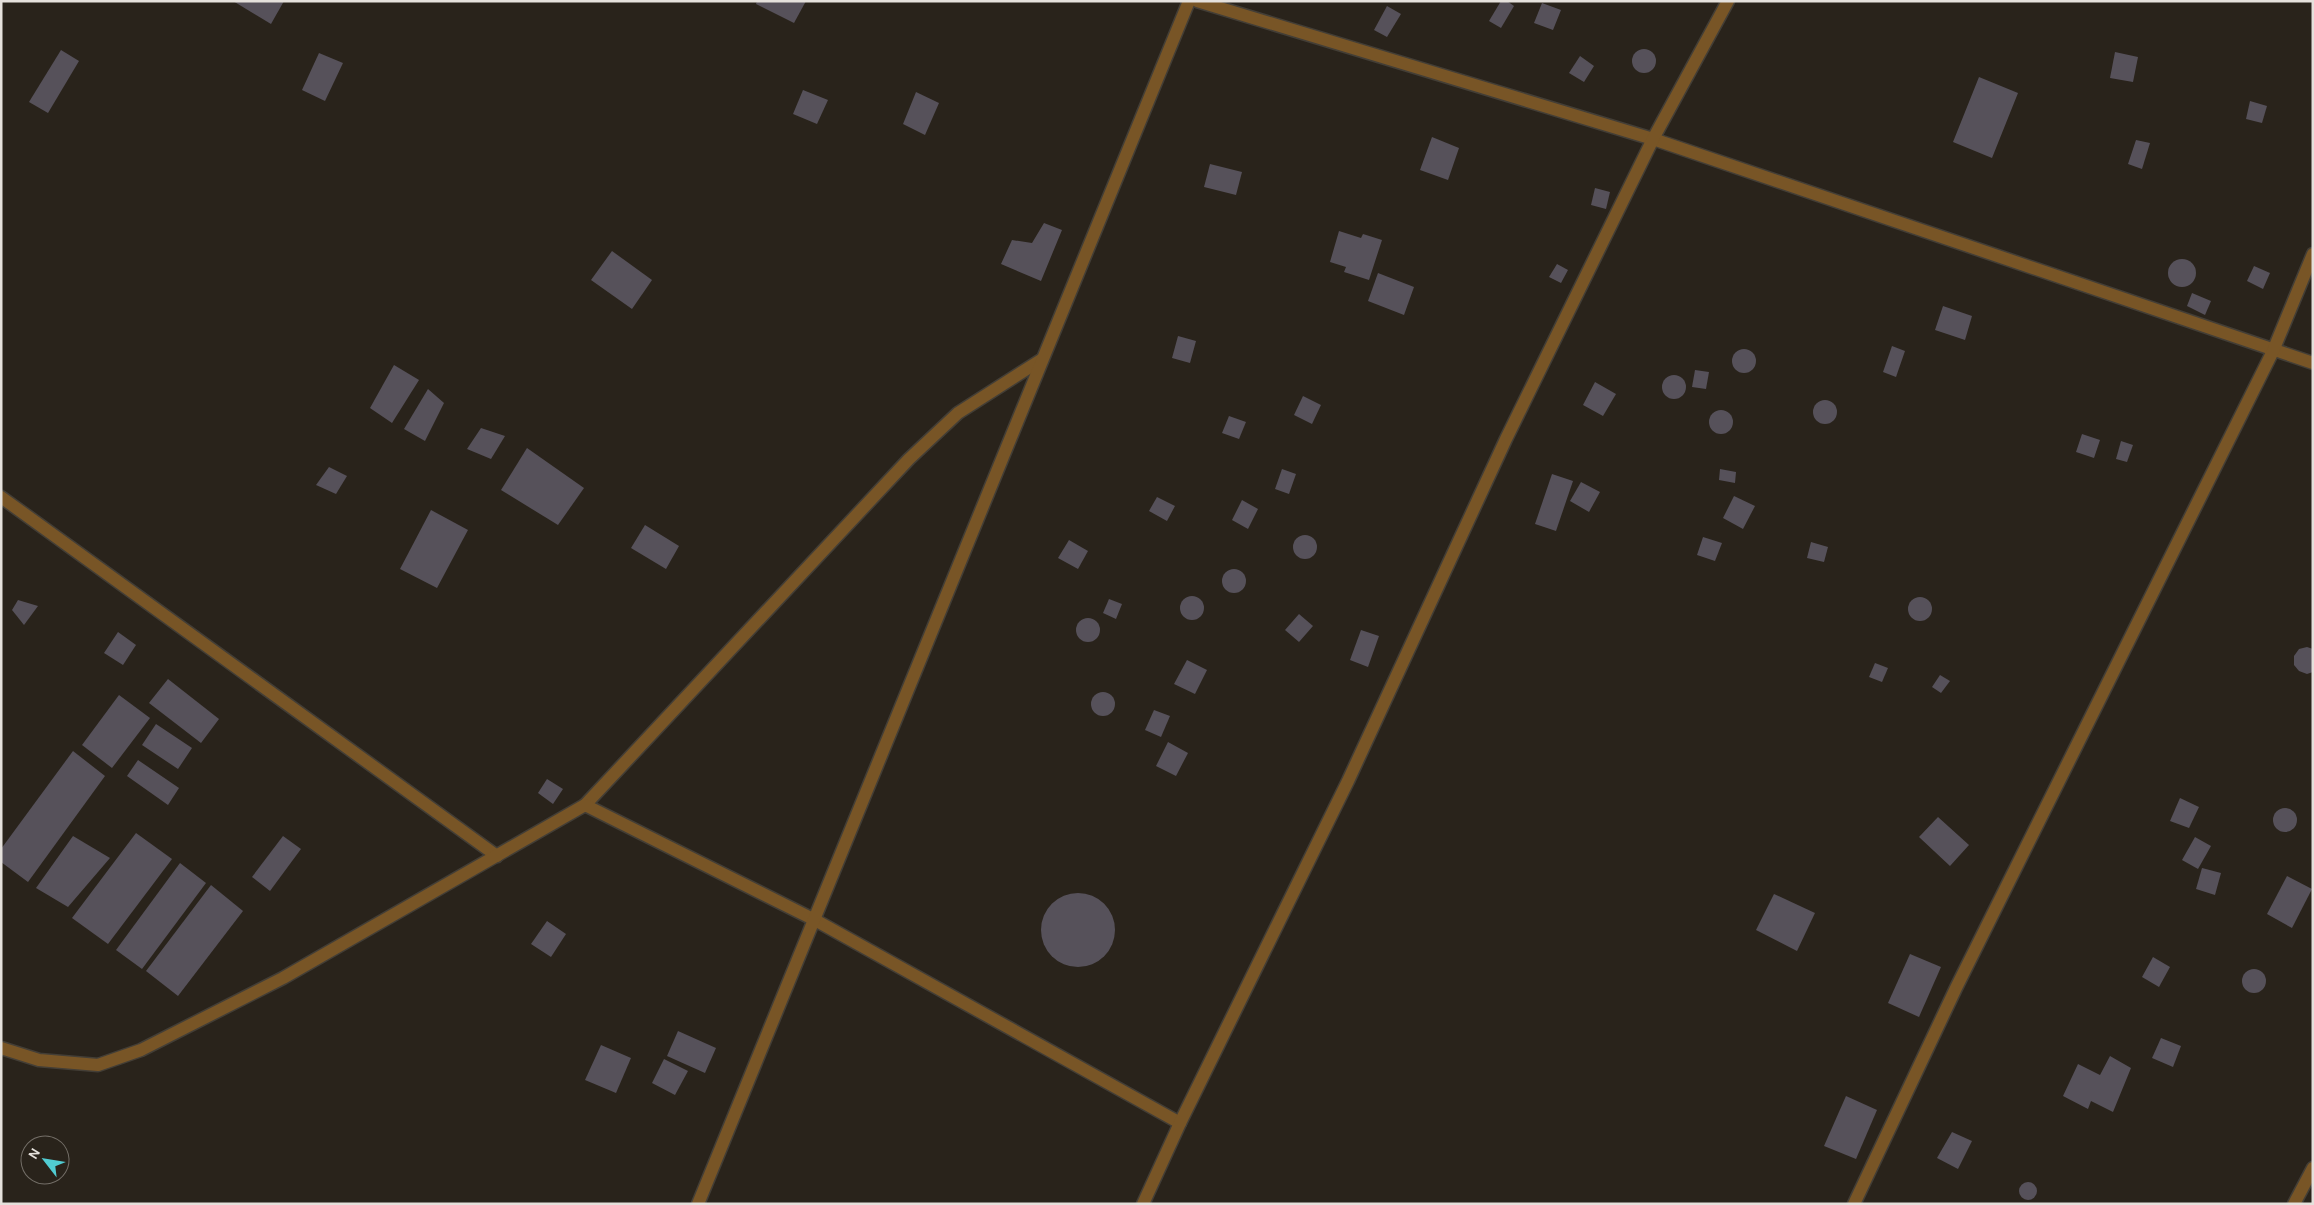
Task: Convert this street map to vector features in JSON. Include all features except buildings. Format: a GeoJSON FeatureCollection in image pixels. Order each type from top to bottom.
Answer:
{"type":"FeatureCollection","features":[{"type":"Feature","properties":{"kind":"street"},"geometry":{"type":"LineString","coordinates":[[698,1204],[816,920],[1041,360],[1189,1]]}},
{"type":"Feature","properties":{"kind":"street"},"geometry":{"type":"LineString","coordinates":[[1197,1],[1653,139],[2313,363]]}},
{"type":"Feature","properties":{"kind":"street"},"geometry":{"type":"LineString","coordinates":[[1143,1204],[1180,1123],[1348,781],[1506,439],[1653,139],[1728,1]]}},
{"type":"Feature","properties":{"kind":"street"},"geometry":{"type":"LineString","coordinates":[[1854,1204],[1956,988],[2273,351],[2313,254]]}},
{"type":"Feature","properties":{"kind":"street"},"geometry":{"type":"LineString","coordinates":[[1,1048],[39,1060],[98,1065],[141,1050],[283,978],[585,805],[909,459],[958,413],[1041,360]]}},
{"type":"Feature","properties":{"kind":"street"},"geometry":{"type":"LineString","coordinates":[[1,497],[497,856]]}},
{"type":"Feature","properties":{"kind":"street"},"geometry":{"type":"LineString","coordinates":[[585,805],[816,920],[1180,1123]]}},
{"type":"Feature","properties":{"kind":"street"},"geometry":{"type":"LineString","coordinates":[[2294,1204],[2313,1168]]}}]}
